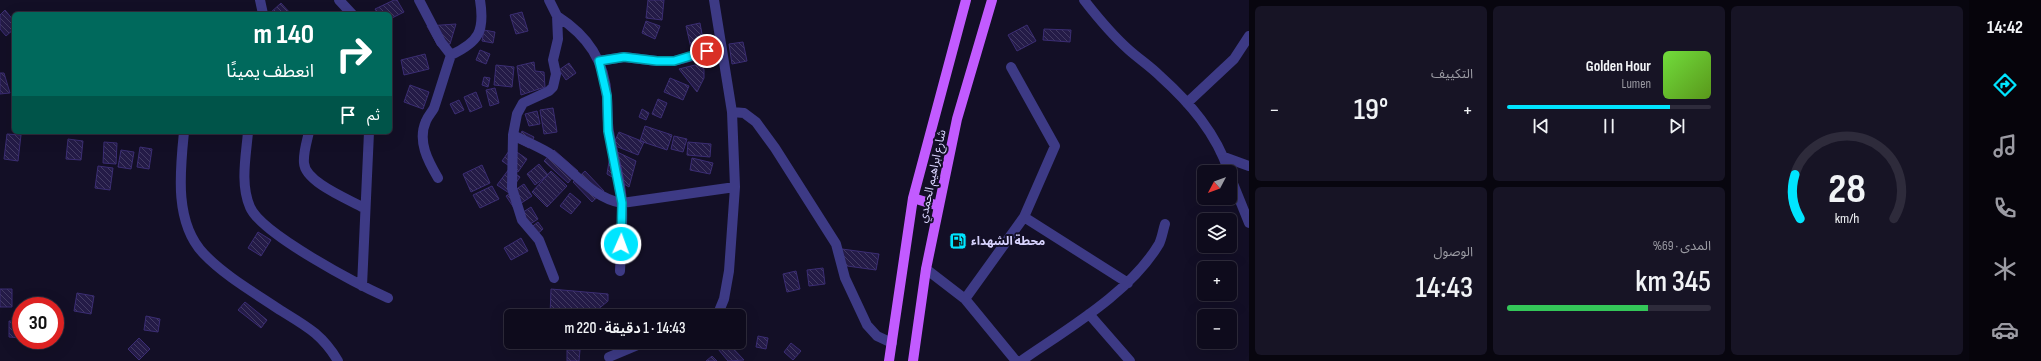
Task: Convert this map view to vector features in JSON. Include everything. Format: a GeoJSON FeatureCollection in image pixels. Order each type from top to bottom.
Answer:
{"type":"FeatureCollection","features":[{"type":"Feature","properties":{"kind":"main road","name":"شارع ابراهيم الحمدي"},"geometry":{"type":"LineString","coordinates":[[889,361],[913,198],[966,0]]}},
{"type":"Feature","properties":{"kind":"main road","name":"شارع ابراهيم الحمدي"},"geometry":{"type":"LineString","coordinates":[[913,361],[926,268],[957,119],[992,0]]}},
{"type":"Feature","properties":{"kind":"main road"},"geometry":{"type":"LineString","coordinates":[[913,198],[939,206]]}},
{"type":"Feature","properties":{"kind":"street"},"geometry":{"type":"LineString","coordinates":[[260,0],[263,12]]}},
{"type":"Feature","properties":{"kind":"street"},"geometry":{"type":"LineString","coordinates":[[339,0],[348,12]]}},
{"type":"Feature","properties":{"kind":"street"},"geometry":{"type":"LineString","coordinates":[[419,0],[441,42],[451,55]]}},
{"type":"Feature","properties":{"kind":"street"},"geometry":{"type":"LineString","coordinates":[[438,178],[429,161],[422,142],[423,129],[426,120],[433,110],[451,55],[474,42],[480,28],[482,14],[480,0]]}},
{"type":"Feature","properties":{"kind":"street"},"geometry":{"type":"LineString","coordinates":[[549,0],[557,16],[558,39],[553,60],[556,74],[553,87],[549,91],[523,103],[517,114],[513,136],[512,188],[522,220],[539,240],[554,278]]}},
{"type":"Feature","properties":{"kind":"street"},"geometry":{"type":"LineString","coordinates":[[714,0],[732,112],[735,187],[729,271],[724,300],[720,309]]}},
{"type":"Feature","properties":{"kind":"street"},"geometry":{"type":"LineString","coordinates":[[1084,0],[1102,24],[1130,51],[1160,75],[1187,103],[1209,130],[1224,157],[1227,165]]}},
{"type":"Feature","properties":{"kind":"street"},"geometry":{"type":"LineString","coordinates":[[557,16],[572,26],[585,38],[599,61],[607,96],[608,131],[622,203],[620,271]]}},
{"type":"Feature","properties":{"kind":"street"},"geometry":{"type":"LineString","coordinates":[[1187,103],[1234,59],[1249,36]]}},
{"type":"Feature","properties":{"kind":"street"},"geometry":{"type":"LineString","coordinates":[[599,61],[624,57],[657,61],[674,61],[721,45]]}},
{"type":"Feature","properties":{"kind":"street"},"geometry":{"type":"LineString","coordinates":[[965,300],[1024,217],[1055,146],[1011,67]]}},
{"type":"Feature","properties":{"kind":"street"},"geometry":{"type":"LineString","coordinates":[[732,112],[744,113],[756,122],[775,148],[836,244],[845,278],[867,325],[877,336],[892,343]]}},
{"type":"Feature","properties":{"kind":"street"},"geometry":{"type":"LineString","coordinates":[[184,134],[182,206],[191,232],[203,254],[232,277],[315,331],[329,345],[338,361]]}},
{"type":"Feature","properties":{"kind":"street"},"geometry":{"type":"LineString","coordinates":[[248,134],[244,184],[250,208],[260,220],[291,246],[362,286],[388,298]]}},
{"type":"Feature","properties":{"kind":"street"},"geometry":{"type":"LineString","coordinates":[[309,134],[304,163],[310,176],[325,187],[364,208]]}},
{"type":"Feature","properties":{"kind":"street"},"geometry":{"type":"LineString","coordinates":[[362,286],[368,134]]}},
{"type":"Feature","properties":{"kind":"street"},"geometry":{"type":"LineString","coordinates":[[513,136],[533,144],[549,154],[599,196],[611,201],[622,203],[735,187]]}},
{"type":"Feature","properties":{"kind":"street"},"geometry":{"type":"LineString","coordinates":[[1224,157],[1249,166]]}},
{"type":"Feature","properties":{"kind":"street"},"geometry":{"type":"LineString","coordinates":[[1237,193],[1249,223]]}},
{"type":"Feature","properties":{"kind":"street"},"geometry":{"type":"LineString","coordinates":[[1024,217],[1128,283]]}},
{"type":"Feature","properties":{"kind":"street"},"geometry":{"type":"LineString","coordinates":[[1021,361],[1089,314],[1128,283],[1159,243],[1166,224]]}},
{"type":"Feature","properties":{"kind":"street"},"geometry":{"type":"LineString","coordinates":[[926,268],[965,300],[1016,361]]}},
{"type":"Feature","properties":{"kind":"street"},"geometry":{"type":"LineString","coordinates":[[1089,314],[1130,361]]}},
{"type":"Feature","properties":{"kind":"street"},"geometry":{"type":"LineString","coordinates":[[609,357],[628,349]]}},
{"type":"Feature","properties":{"kind":"building"},"geometry":{"type":"Polygon","coordinates":[[[397,0],[404,12],[392,18],[392,12],[377,12],[375,9],[397,0]]]}},
{"type":"Feature","properties":{"kind":"building"},"geometry":{"type":"Polygon","coordinates":[[[648,0],[664,0],[662,20],[646,18],[648,0]]]}},
{"type":"Feature","properties":{"kind":"building"},"geometry":{"type":"Polygon","coordinates":[[[281,3],[289,12],[271,12],[281,3]]]}},
{"type":"Feature","properties":{"kind":"building"},"geometry":{"type":"Polygon","coordinates":[[[5,10],[12,19],[12,31],[6,36],[0,29],[0,15],[5,10]]]}},
{"type":"Feature","properties":{"kind":"building"},"geometry":{"type":"Polygon","coordinates":[[[522,12],[528,31],[516,34],[510,15],[522,12]]]}},
{"type":"Feature","properties":{"kind":"building"},"geometry":{"type":"Polygon","coordinates":[[[646,21],[660,26],[655,39],[642,33],[646,21]]]}},
{"type":"Feature","properties":{"kind":"building"},"geometry":{"type":"Polygon","coordinates":[[[700,23],[704,45],[691,48],[686,26],[700,23]]]}},
{"type":"Feature","properties":{"kind":"building"},"geometry":{"type":"Polygon","coordinates":[[[456,24],[450,44],[438,46],[427,26],[456,24]]]}},
{"type":"Feature","properties":{"kind":"building"},"geometry":{"type":"Polygon","coordinates":[[[1027,25],[1036,41],[1017,51],[1008,35],[1027,25]]]}},
{"type":"Feature","properties":{"kind":"building"},"geometry":{"type":"Polygon","coordinates":[[[1044,29],[1071,30],[1070,42],[1043,40],[1044,29]]]}},
{"type":"Feature","properties":{"kind":"building"},"geometry":{"type":"Polygon","coordinates":[[[484,30],[495,32],[493,43],[482,41],[484,30]]]}},
{"type":"Feature","properties":{"kind":"building"},"geometry":{"type":"Polygon","coordinates":[[[743,42],[747,61],[732,64],[729,44],[743,42]]]}},
{"type":"Feature","properties":{"kind":"building"},"geometry":{"type":"Polygon","coordinates":[[[480,50],[490,54],[486,64],[476,60],[480,50]]]}},
{"type":"Feature","properties":{"kind":"building"},"geometry":{"type":"Polygon","coordinates":[[[425,54],[429,69],[404,75],[401,60],[425,54]]]}},
{"type":"Feature","properties":{"kind":"building"},"geometry":{"type":"Polygon","coordinates":[[[534,62],[535,71],[544,72],[545,87],[521,95],[517,66],[534,62]]]}},
{"type":"Feature","properties":{"kind":"building"},"geometry":{"type":"Polygon","coordinates":[[[569,63],[576,73],[566,80],[559,70],[569,63]]]}},
{"type":"Feature","properties":{"kind":"building"},"geometry":{"type":"Polygon","coordinates":[[[496,65],[514,67],[512,87],[494,85],[496,65]]]}},
{"type":"Feature","properties":{"kind":"building"},"geometry":{"type":"Polygon","coordinates":[[[695,65],[704,69],[704,78],[697,92],[679,69],[695,65]]]}},
{"type":"Feature","properties":{"kind":"building"},"geometry":{"type":"Polygon","coordinates":[[[0,73],[4,73],[10,93],[0,94],[0,73]]]}},
{"type":"Feature","properties":{"kind":"building"},"geometry":{"type":"Polygon","coordinates":[[[484,77],[490,78],[488,87],[482,85],[484,77]]]}},
{"type":"Feature","properties":{"kind":"building"},"geometry":{"type":"Polygon","coordinates":[[[670,78],[689,86],[683,100],[664,92],[670,78]]]}},
{"type":"Feature","properties":{"kind":"building"},"geometry":{"type":"Polygon","coordinates":[[[410,85],[429,92],[423,109],[404,102],[410,85]]]}},
{"type":"Feature","properties":{"kind":"building"},"geometry":{"type":"Polygon","coordinates":[[[495,88],[499,103],[490,106],[486,90],[495,88]]]}},
{"type":"Feature","properties":{"kind":"building"},"geometry":{"type":"Polygon","coordinates":[[[476,92],[482,107],[470,112],[464,97],[476,92]]]}},
{"type":"Feature","properties":{"kind":"building"},"geometry":{"type":"Polygon","coordinates":[[[658,99],[667,103],[661,118],[652,114],[658,99]]]}},
{"type":"Feature","properties":{"kind":"building"},"geometry":{"type":"Polygon","coordinates":[[[459,100],[464,110],[455,114],[450,104],[459,100]]]}},
{"type":"Feature","properties":{"kind":"building"},"geometry":{"type":"Polygon","coordinates":[[[553,108],[557,132],[544,134],[540,110],[553,108]]]}},
{"type":"Feature","properties":{"kind":"building"},"geometry":{"type":"Polygon","coordinates":[[[642,109],[649,113],[646,120],[639,117],[642,109]]]}},
{"type":"Feature","properties":{"kind":"building"},"geometry":{"type":"Polygon","coordinates":[[[537,111],[540,124],[529,126],[525,114],[537,111]]]}},
{"type":"Feature","properties":{"kind":"building"},"geometry":{"type":"Polygon","coordinates":[[[645,126],[672,135],[667,150],[640,141],[645,126]]]}},
{"type":"Feature","properties":{"kind":"building"},"geometry":{"type":"Polygon","coordinates":[[[522,131],[534,137],[529,148],[517,142],[522,131]]]}},
{"type":"Feature","properties":{"kind":"building"},"geometry":{"type":"Polygon","coordinates":[[[619,132],[644,142],[638,155],[613,145],[619,132]]]}},
{"type":"Feature","properties":{"kind":"building"},"geometry":{"type":"Polygon","coordinates":[[[7,134],[21,135],[18,161],[4,159],[7,134]]]}},
{"type":"Feature","properties":{"kind":"building"},"geometry":{"type":"Polygon","coordinates":[[[674,136],[687,139],[683,152],[671,149],[674,136]]]}},
{"type":"Feature","properties":{"kind":"building"},"geometry":{"type":"Polygon","coordinates":[[[68,139],[83,141],[81,160],[66,159],[68,139]]]}},
{"type":"Feature","properties":{"kind":"building"},"geometry":{"type":"Polygon","coordinates":[[[104,142],[117,143],[116,164],[103,163],[104,142]]]}},
{"type":"Feature","properties":{"kind":"building"},"geometry":{"type":"Polygon","coordinates":[[[688,142],[711,144],[710,157],[687,155],[688,142]]]}},
{"type":"Feature","properties":{"kind":"building"},"geometry":{"type":"Polygon","coordinates":[[[140,147],[152,149],[149,169],[137,167],[140,147]]]}},
{"type":"Feature","properties":{"kind":"building"},"geometry":{"type":"Polygon","coordinates":[[[511,148],[527,159],[518,172],[502,161],[511,148]]]}},
{"type":"Feature","properties":{"kind":"building"},"geometry":{"type":"Polygon","coordinates":[[[611,149],[636,161],[629,187],[607,174],[611,149]]]}},
{"type":"Feature","properties":{"kind":"building"},"geometry":{"type":"Polygon","coordinates":[[[121,150],[134,152],[131,169],[118,167],[121,150]]]}},
{"type":"Feature","properties":{"kind":"building"},"geometry":{"type":"Polygon","coordinates":[[[554,150],[578,171],[568,183],[544,161],[554,150]]]}},
{"type":"Feature","properties":{"kind":"building"},"geometry":{"type":"Polygon","coordinates":[[[692,158],[713,163],[710,174],[690,170],[692,158]]]}},
{"type":"Feature","properties":{"kind":"building"},"geometry":{"type":"Polygon","coordinates":[[[539,164],[548,175],[535,185],[527,174],[539,164]]]}},
{"type":"Feature","properties":{"kind":"building"},"geometry":{"type":"Polygon","coordinates":[[[482,165],[490,183],[471,192],[463,174],[482,165]]]}},
{"type":"Feature","properties":{"kind":"building"},"geometry":{"type":"Polygon","coordinates":[[[98,166],[113,168],[110,190],[95,188],[98,166]]]}},
{"type":"Feature","properties":{"kind":"building"},"geometry":{"type":"Polygon","coordinates":[[[509,169],[520,177],[509,193],[497,185],[509,169]]]}},
{"type":"Feature","properties":{"kind":"building"},"geometry":{"type":"Polygon","coordinates":[[[551,171],[567,186],[547,207],[532,192],[551,171]]]}},
{"type":"Feature","properties":{"kind":"building"},"geometry":{"type":"Polygon","coordinates":[[[585,171],[604,191],[592,202],[573,182],[585,171]]]}},
{"type":"Feature","properties":{"kind":"building"},"geometry":{"type":"Polygon","coordinates":[[[524,184],[532,196],[514,208],[506,196],[524,184]]]}},
{"type":"Feature","properties":{"kind":"building"},"geometry":{"type":"Polygon","coordinates":[[[492,186],[499,199],[480,208],[473,195],[492,186]]]}},
{"type":"Feature","properties":{"kind":"building"},"geometry":{"type":"Polygon","coordinates":[[[570,193],[581,202],[571,214],[560,206],[570,193]]]}},
{"type":"Feature","properties":{"kind":"building"},"geometry":{"type":"Polygon","coordinates":[[[531,207],[538,219],[524,228],[517,216],[531,207]]]}},
{"type":"Feature","properties":{"kind":"building"},"geometry":{"type":"Polygon","coordinates":[[[538,222],[543,229],[535,236],[529,229],[538,222]]]}},
{"type":"Feature","properties":{"kind":"building"},"geometry":{"type":"Polygon","coordinates":[[[258,232],[271,240],[261,256],[248,248],[258,232]]]}},
{"type":"Feature","properties":{"kind":"building"},"geometry":{"type":"Polygon","coordinates":[[[521,238],[528,251],[511,260],[504,248],[521,238]]]}},
{"type":"Feature","properties":{"kind":"building"},"geometry":{"type":"Polygon","coordinates":[[[842,249],[879,254],[876,270],[840,265],[842,249]]]}},
{"type":"Feature","properties":{"kind":"building"},"geometry":{"type":"Polygon","coordinates":[[[823,268],[825,284],[809,286],[807,270],[823,268]]]}},
{"type":"Feature","properties":{"kind":"building"},"geometry":{"type":"Polygon","coordinates":[[[796,271],[800,289],[787,292],[783,274],[796,271]]]}},
{"type":"Feature","properties":{"kind":"building"},"geometry":{"type":"Polygon","coordinates":[[[0,289],[12,289],[12,307],[0,307],[0,289]]]}},
{"type":"Feature","properties":{"kind":"building"},"geometry":{"type":"Polygon","coordinates":[[[551,289],[608,294],[608,301],[598,309],[550,309],[551,289]]]}},
{"type":"Feature","properties":{"kind":"building"},"geometry":{"type":"Polygon","coordinates":[[[77,293],[94,296],[91,314],[74,311],[77,293]]]}},
{"type":"Feature","properties":{"kind":"building"},"geometry":{"type":"Polygon","coordinates":[[[245,302],[267,320],[261,328],[238,310],[245,302]]]}},
{"type":"Feature","properties":{"kind":"building"},"geometry":{"type":"Polygon","coordinates":[[[146,316],[160,319],[158,332],[144,330],[146,316]]]}},
{"type":"Feature","properties":{"kind":"building"},"geometry":{"type":"Polygon","coordinates":[[[9,321],[12,321],[12,337],[9,337],[9,321]]]}},
{"type":"Feature","properties":{"kind":"building"},"geometry":{"type":"Polygon","coordinates":[[[758,336],[768,338],[766,349],[756,347],[758,336]]]}},
{"type":"Feature","properties":{"kind":"building"},"geometry":{"type":"Polygon","coordinates":[[[139,338],[150,349],[139,360],[128,349],[139,338]]]}},
{"type":"Feature","properties":{"kind":"building"},"geometry":{"type":"Polygon","coordinates":[[[791,343],[801,351],[793,360],[784,352],[791,343]]]}},
{"type":"Feature","properties":{"kind":"building"},"geometry":{"type":"Polygon","coordinates":[[[718,349],[734,349],[744,360],[728,361],[718,349]]]}},
{"type":"Feature","properties":{"kind":"building"},"geometry":{"type":"Polygon","coordinates":[[[567,350],[580,350],[579,361],[567,361],[567,350]]]}},
{"type":"Feature","properties":{"kind":"building"},"geometry":{"type":"Polygon","coordinates":[[[712,356],[717,361],[706,361],[712,356]]]}},
{"type":"Feature","properties":{"kind":"place","name":"محطة الشهداء"},"geometry":{"type":"Point","coordinates":[958,241]}},
{"type":"Feature","properties":{"kind":"route"},"geometry":{"type":"LineString","coordinates":[[621,244],[622,203],[608,131],[607,96],[599,61],[624,57],[637,57],[657,61],[674,61],[707,51]]}}]}
